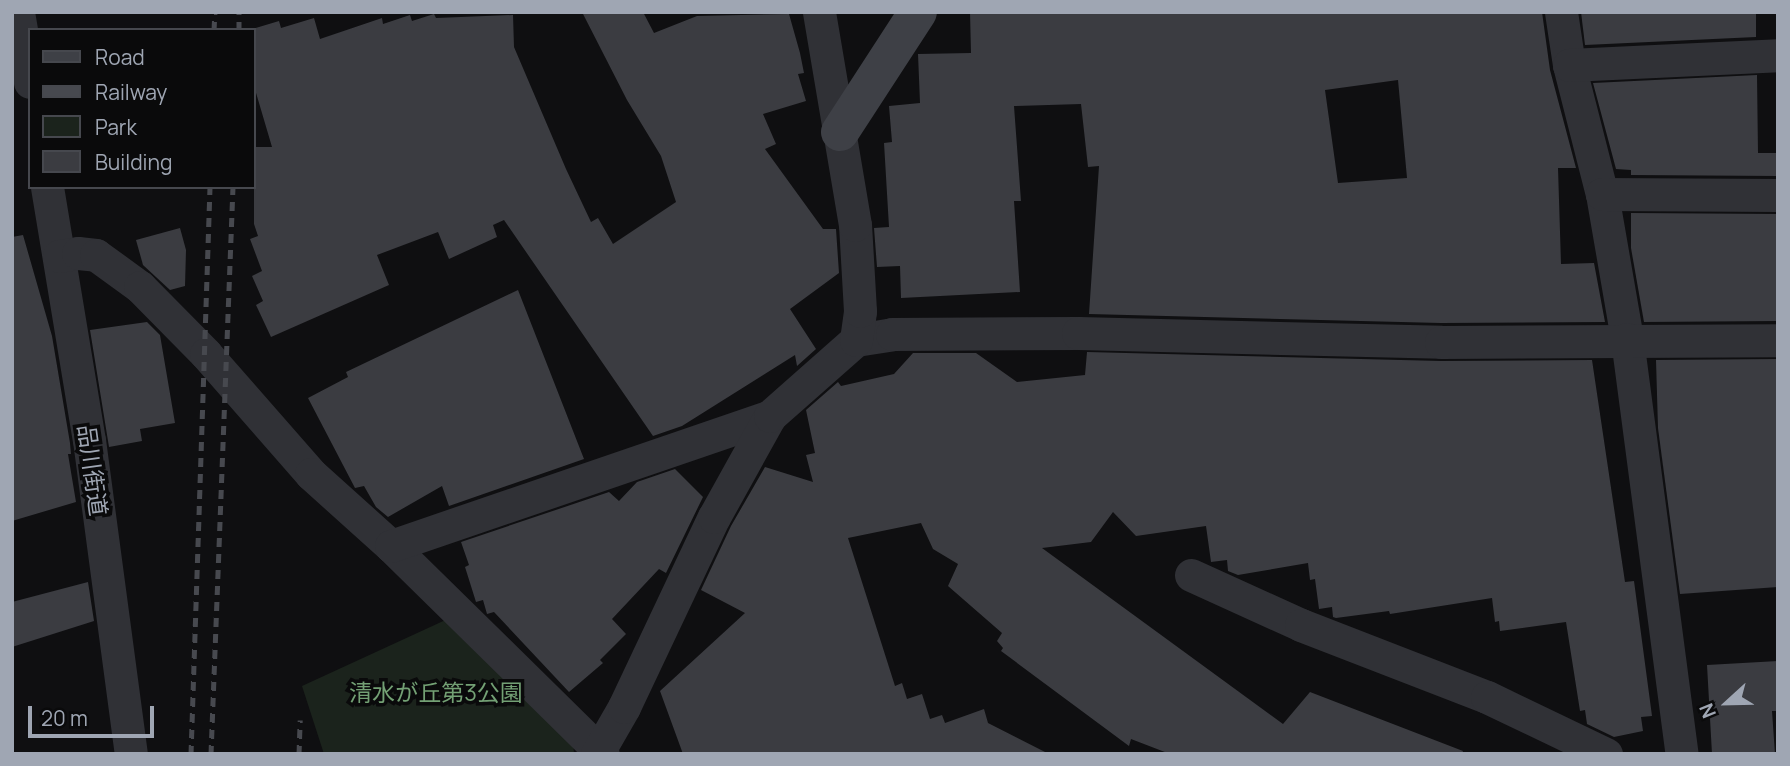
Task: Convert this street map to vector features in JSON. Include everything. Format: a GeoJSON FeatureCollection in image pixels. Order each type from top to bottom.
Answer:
{"type":"FeatureCollection","features":[{"type":"Feature","properties":{"kind":"main road"},"geometry":{"type":"LineString","coordinates":[[840,132],[918,12]]}},
{"type":"Feature","properties":{"kind":"street"},"geometry":{"type":"LineString","coordinates":[[18,12],[28,70]]}},
{"type":"Feature","properties":{"kind":"street"},"geometry":{"type":"LineString","coordinates":[[820,12],[855,226],[860,311],[856,340]]}},
{"type":"Feature","properties":{"kind":"street"},"geometry":{"type":"LineString","coordinates":[[1561,12],[1569,65],[1602,194],[1628,339],[1682,754]]}},
{"type":"Feature","properties":{"kind":"street"},"geometry":{"type":"LineString","coordinates":[[1569,65],[1778,55]]}},
{"type":"Feature","properties":{"kind":"street","name":"品川街道"},"geometry":{"type":"LineString","coordinates":[[47,189],[89,440],[131,754]]}},
{"type":"Feature","properties":{"kind":"street"},"geometry":{"type":"LineString","coordinates":[[1602,194],[1778,195]]}},
{"type":"Feature","properties":{"kind":"street"},"geometry":{"type":"LineString","coordinates":[[59,256],[78,253],[96,255],[140,287],[206,354],[311,474],[391,546],[600,752],[714,517],[770,416],[856,340],[892,334],[1078,333],[1441,342],[1778,340]]}},
{"type":"Feature","properties":{"kind":"street"},"geometry":{"type":"LineString","coordinates":[[391,546],[770,416]]}},
{"type":"Feature","properties":{"kind":"street"},"geometry":{"type":"LineString","coordinates":[[1191,575],[1301,625],[1488,697],[1605,754]]}},
{"type":"Feature","properties":{"kind":"green space","name":"清水が丘第3公園"},"geometry":{"type":"Polygon","coordinates":[[[452,617],[573,741],[574,754],[324,754],[302,686],[452,617]]]}},
{"type":"Feature","properties":{"kind":"building"},"geometry":{"type":"Polygon","coordinates":[[[582,12],[643,12],[654,33],[697,16],[789,14],[804,73],[798,74],[806,101],[763,114],[776,144],[765,149],[823,229],[836,229],[839,273],[790,309],[816,349],[797,366],[795,355],[682,426],[653,436],[504,220],[493,225],[497,237],[449,259],[438,232],[377,255],[389,285],[271,337],[256,305],[263,301],[252,276],[262,271],[250,239],[258,236],[254,224],[256,147],[272,147],[256,93],[256,28],[279,21],[281,28],[314,18],[320,39],[382,18],[383,24],[410,15],[412,21],[434,14],[436,18],[513,15],[514,47],[566,169],[591,222],[598,218],[613,244],[676,202],[661,156],[627,100],[582,12]]]}},
{"type":"Feature","properties":{"kind":"building"},"geometry":{"type":"Polygon","coordinates":[[[970,12],[1542,12],[1550,70],[1576,168],[1558,168],[1561,264],[1594,263],[1605,322],[1441,323],[1089,314],[1099,166],[1088,167],[1081,104],[1014,106],[1021,201],[1014,201],[1020,292],[901,298],[900,266],[877,267],[874,228],[889,227],[884,143],[892,142],[889,106],[920,103],[918,54],[971,53],[970,12]],[[1398,80],[1325,90],[1338,183],[1407,178],[1398,80]]]}},
{"type":"Feature","properties":{"kind":"building"},"geometry":{"type":"Polygon","coordinates":[[[1581,12],[1756,12],[1756,37],[1585,45],[1581,12]]]}},
{"type":"Feature","properties":{"kind":"building"},"geometry":{"type":"Polygon","coordinates":[[[1757,75],[1758,153],[1778,153],[1778,176],[1631,175],[1631,170],[1616,169],[1593,83],[1757,75]]]}},
{"type":"Feature","properties":{"kind":"building"},"geometry":{"type":"Polygon","coordinates":[[[1631,213],[1778,214],[1778,321],[1644,322],[1631,248],[1631,213]]]}},
{"type":"Feature","properties":{"kind":"building"},"geometry":{"type":"Polygon","coordinates":[[[180,228],[186,250],[185,286],[170,290],[143,265],[136,240],[180,228]]]}},
{"type":"Feature","properties":{"kind":"building"},"geometry":{"type":"Polygon","coordinates":[[[23,235],[52,336],[70,443],[71,454],[68,454],[76,502],[12,521],[12,237],[23,235]]]}},
{"type":"Feature","properties":{"kind":"building"},"geometry":{"type":"Polygon","coordinates":[[[518,290],[584,459],[449,506],[442,486],[388,517],[376,507],[364,486],[355,488],[308,398],[348,377],[346,372],[518,290]]]}},
{"type":"Feature","properties":{"kind":"building"},"geometry":{"type":"Polygon","coordinates":[[[147,322],[160,335],[175,423],[140,429],[142,441],[109,447],[90,330],[147,322]]]}},
{"type":"Feature","properties":{"kind":"building"},"geometry":{"type":"Polygon","coordinates":[[[1087,352],[1441,361],[1592,360],[1625,582],[1634,581],[1652,716],[1641,717],[1643,731],[1614,737],[1587,724],[1585,710],[1580,711],[1566,622],[1500,631],[1499,621],[1495,622],[1492,598],[1390,614],[1389,611],[1336,618],[1333,617],[1332,607],[1319,609],[1315,579],[1310,580],[1308,563],[1238,575],[1228,571],[1227,560],[1211,562],[1206,526],[1136,536],[1113,512],[1091,542],[1042,548],[1283,724],[1310,692],[1463,751],[1462,754],[1170,754],[1131,739],[1129,746],[1001,651],[1003,648],[997,641],[1002,633],[948,586],[958,564],[933,549],[921,523],[848,538],[895,686],[902,683],[907,699],[922,694],[930,719],[942,715],[945,723],[984,709],[988,723],[1049,754],[683,754],[660,691],[745,613],[701,590],[731,526],[765,467],[813,482],[806,455],[815,453],[806,410],[838,382],[841,386],[894,374],[913,353],[976,353],[1017,382],[1085,375],[1087,352]]]}},
{"type":"Feature","properties":{"kind":"building"},"geometry":{"type":"Polygon","coordinates":[[[1778,359],[1778,587],[1680,594],[1658,428],[1656,360],[1778,359]]]}},
{"type":"Feature","properties":{"kind":"building"},"geometry":{"type":"Polygon","coordinates":[[[675,469],[703,497],[666,573],[659,569],[612,619],[626,634],[600,660],[603,663],[569,692],[494,612],[487,614],[483,600],[476,602],[465,567],[469,565],[461,542],[609,492],[619,501],[637,482],[675,469]]]}},
{"type":"Feature","properties":{"kind":"building"},"geometry":{"type":"Polygon","coordinates":[[[88,582],[94,621],[12,647],[12,602],[88,582]]]}},
{"type":"Feature","properties":{"kind":"building"},"geometry":{"type":"Polygon","coordinates":[[[1778,661],[1778,711],[1772,711],[1775,754],[1712,754],[1707,665],[1778,661]]]}},
{"type":"Feature","properties":{"kind":"railway"},"geometry":{"type":"LineString","coordinates":[[214,28],[215,12]]}},
{"type":"Feature","properties":{"kind":"railway"},"geometry":{"type":"LineString","coordinates":[[239,12],[239,28]]}},
{"type":"Feature","properties":{"kind":"railway"},"geometry":{"type":"LineString","coordinates":[[191,754],[210,189]]}},
{"type":"Feature","properties":{"kind":"railway"},"geometry":{"type":"LineString","coordinates":[[211,754],[233,189]]}},
{"type":"Feature","properties":{"kind":"railway"},"geometry":{"type":"LineString","coordinates":[[299,754],[300,720]]}}]}
